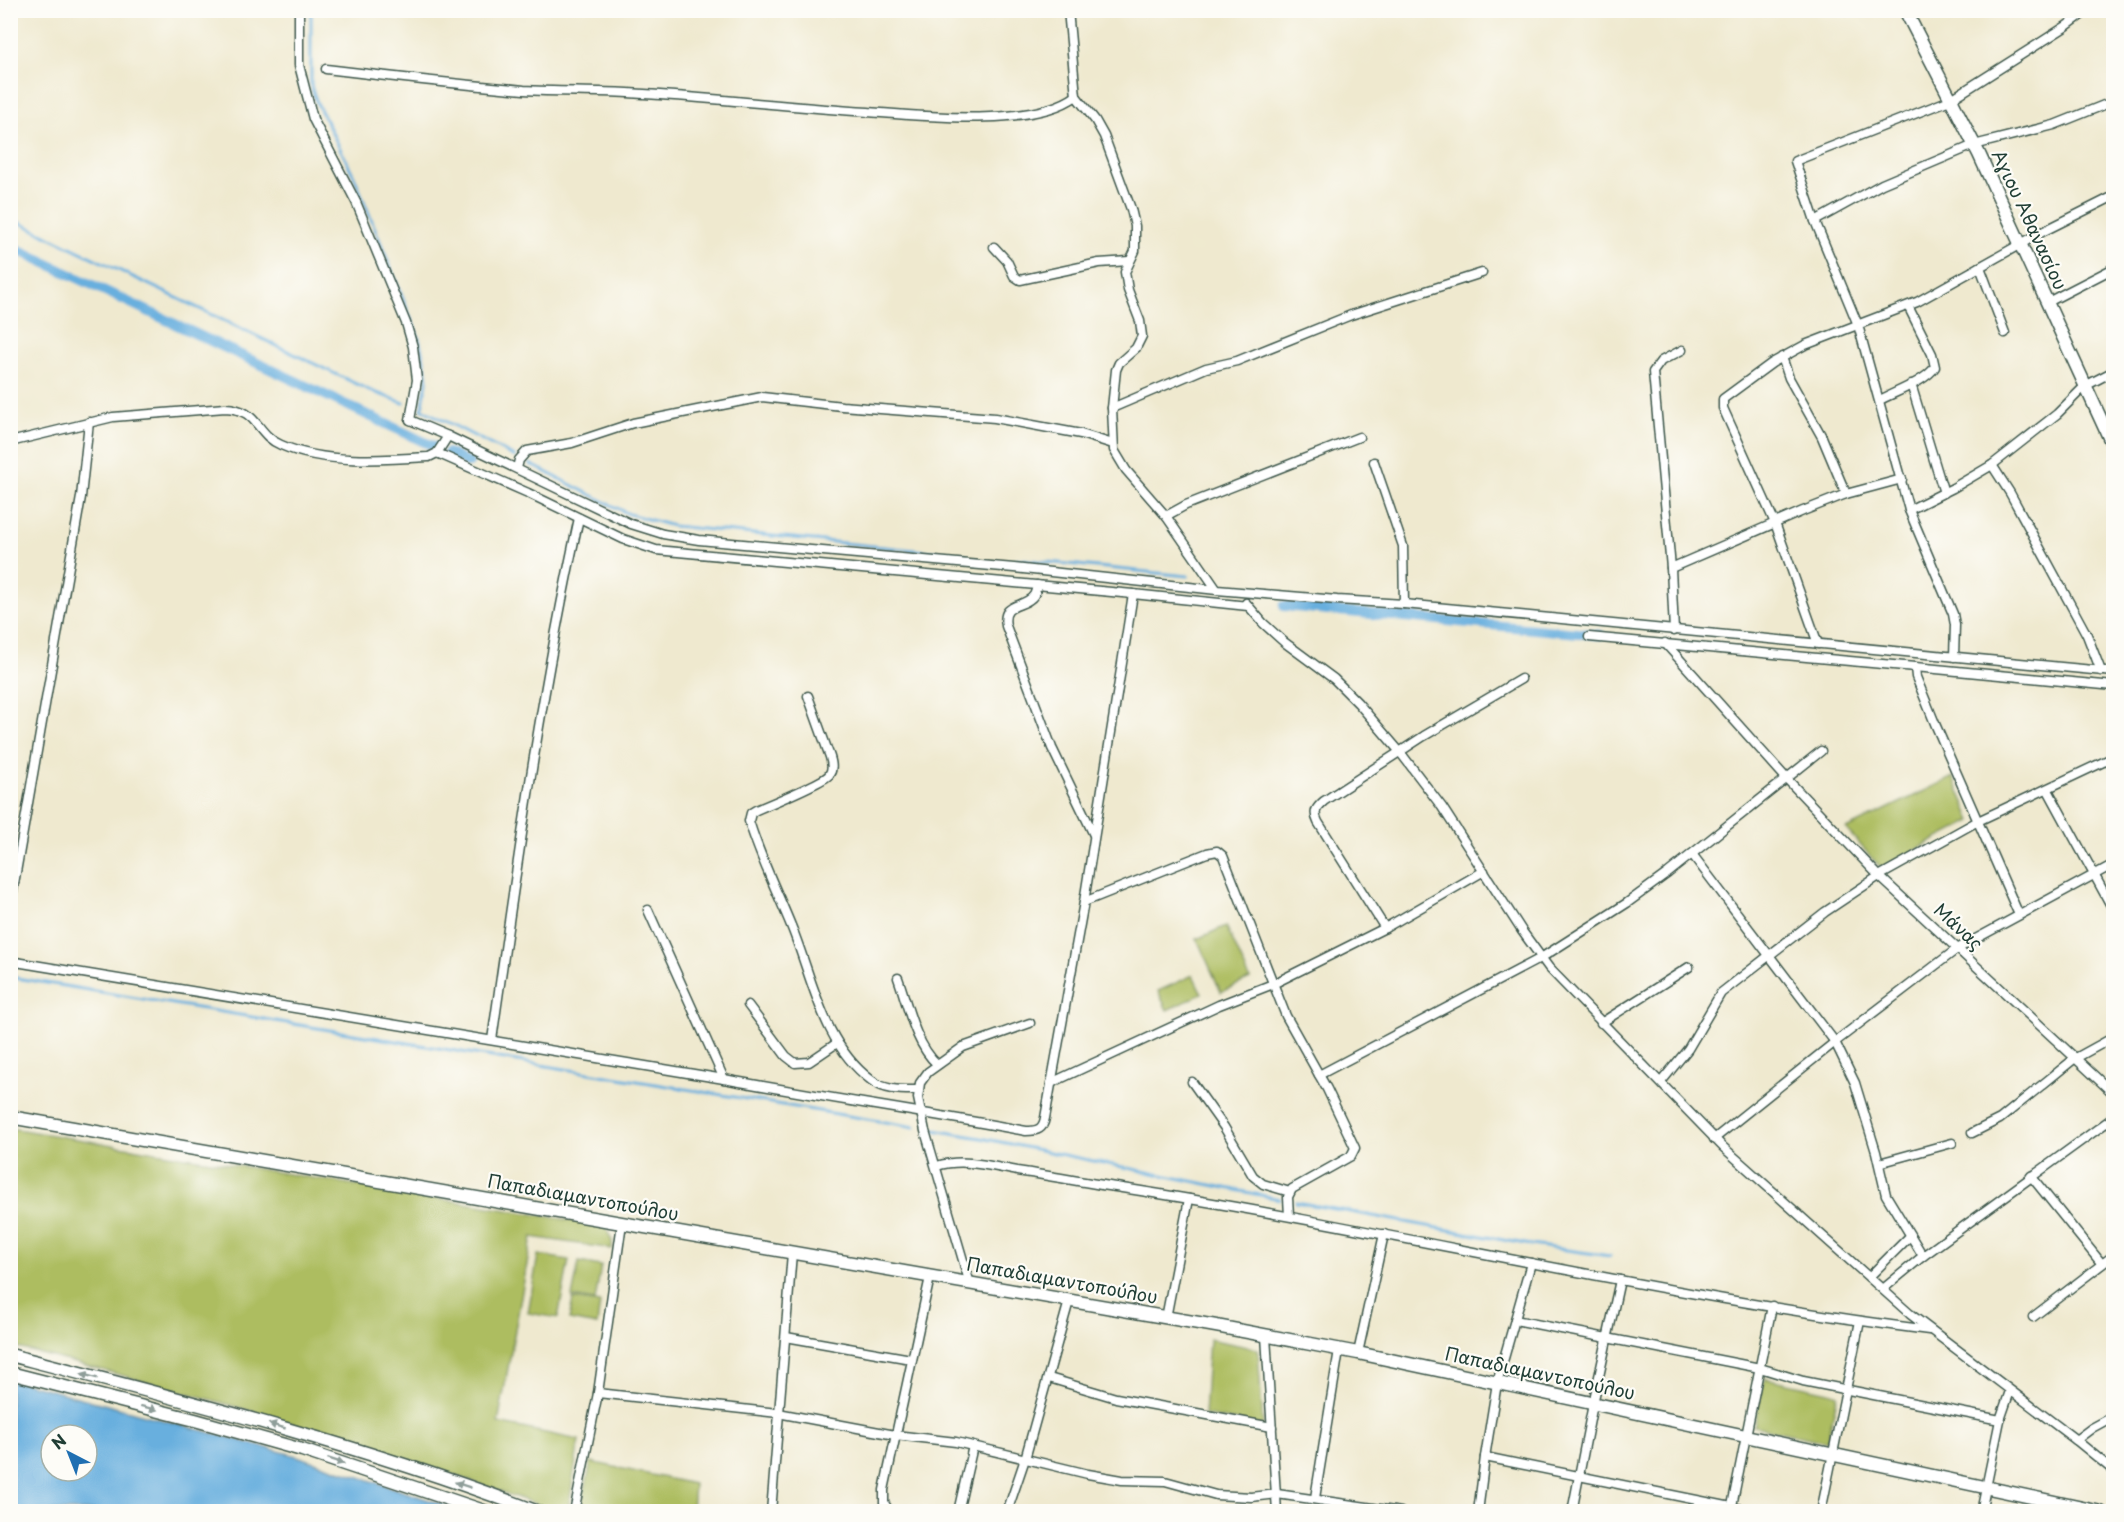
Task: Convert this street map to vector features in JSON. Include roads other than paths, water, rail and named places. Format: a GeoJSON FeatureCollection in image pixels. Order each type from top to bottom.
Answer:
{"type":"FeatureCollection","features":[{"type":"Feature","properties":{"kind":"main road","name":"Αγιου Αθανασίου"},"geometry":{"type":"LineString","coordinates":[[1905,10],[1974,146],[2114,448]]}},
{"type":"Feature","properties":{"kind":"main road","name":"Παπαδιαμαντοπούλου"},"geometry":{"type":"LineString","coordinates":[[10,1117],[1358,1353],[2101,1512]]}},
{"type":"Feature","properties":{"kind":"main road"},"geometry":{"type":"LineString","coordinates":[[10,1355],[309,1435],[452,1481],[538,1512]]}},
{"type":"Feature","properties":{"kind":"main road"},"geometry":{"type":"LineString","coordinates":[[10,1373],[302,1450],[487,1512]]}},
{"type":"Feature","properties":{"kind":"street"},"geometry":{"type":"LineString","coordinates":[[299,10],[300,71],[313,119],[356,202],[403,316],[413,347],[417,380],[410,420],[517,468],[631,524],[681,537],[1014,568],[1217,590],[1404,604],[2114,672]]}},
{"type":"Feature","properties":{"kind":"street"},"geometry":{"type":"LineString","coordinates":[[1068,10],[1076,96],[1095,120],[1104,136],[1135,226],[1134,253],[1125,268],[1125,279],[1140,321],[1142,336],[1136,348],[1119,363],[1116,370],[1112,408],[1113,444],[1116,456],[1167,516],[1217,590]]}},
{"type":"Feature","properties":{"kind":"street"},"geometry":{"type":"LineString","coordinates":[[1954,657],[1953,614],[1909,510],[1858,325],[1815,221],[1795,161],[1950,99],[2066,27],[2088,10]]}},
{"type":"Feature","properties":{"kind":"street"},"geometry":{"type":"LineString","coordinates":[[326,69],[432,82],[572,92],[628,93],[799,108],[943,117],[973,118],[1040,111],[1060,106],[1076,96]]}},
{"type":"Feature","properties":{"kind":"street"},"geometry":{"type":"LineString","coordinates":[[1815,221],[1882,184],[1974,146],[2054,125],[2114,101]]}},
{"type":"Feature","properties":{"kind":"street"},"geometry":{"type":"LineString","coordinates":[[1818,644],[1775,523],[1722,403],[1725,395],[1782,357],[1810,342],[1908,306],[1933,294],[2114,196]]}},
{"type":"Feature","properties":{"kind":"street"},"geometry":{"type":"LineString","coordinates":[[994,247],[1006,261],[1014,276],[1020,280],[1099,263],[1129,261]]}},
{"type":"Feature","properties":{"kind":"street"},"geometry":{"type":"LineString","coordinates":[[1980,267],[2005,333]]}},
{"type":"Feature","properties":{"kind":"street"},"geometry":{"type":"LineString","coordinates":[[2046,303],[2114,268]]}},
{"type":"Feature","properties":{"kind":"street"},"geometry":{"type":"LineString","coordinates":[[1112,408],[1206,368],[1242,359],[1351,315],[1482,273]]}},
{"type":"Feature","properties":{"kind":"street"},"geometry":{"type":"LineString","coordinates":[[1880,400],[1933,370],[1935,363],[1908,306]]}},
{"type":"Feature","properties":{"kind":"street"},"geometry":{"type":"LineString","coordinates":[[1674,631],[1671,568],[1653,372],[1661,361],[1682,350]]}},
{"type":"Feature","properties":{"kind":"street"},"geometry":{"type":"LineString","coordinates":[[1782,357],[1789,378],[1822,437],[1846,494]]}},
{"type":"Feature","properties":{"kind":"street"},"geometry":{"type":"LineString","coordinates":[[1909,510],[1992,465],[2062,410],[2085,386],[2114,371]]}},
{"type":"Feature","properties":{"kind":"street"},"geometry":{"type":"LineString","coordinates":[[1911,384],[1944,493]]}},
{"type":"Feature","properties":{"kind":"street"},"geometry":{"type":"LineString","coordinates":[[517,468],[521,457],[527,452],[579,442],[633,423],[762,397],[1002,419],[1081,434],[1113,444]]}},
{"type":"Feature","properties":{"kind":"street"},"geometry":{"type":"LineString","coordinates":[[10,442],[89,422],[137,414],[237,409],[247,413],[267,436],[278,444],[317,456],[425,458],[437,453],[448,436]]}},
{"type":"Feature","properties":{"kind":"street"},"geometry":{"type":"LineString","coordinates":[[10,907],[81,497],[89,422]]}},
{"type":"Feature","properties":{"kind":"street"},"geometry":{"type":"LineString","coordinates":[[1167,516],[1186,505],[1359,437]]}},
{"type":"Feature","properties":{"kind":"street"},"geometry":{"type":"LineString","coordinates":[[437,453],[528,493],[622,539],[665,551],[1248,606]]}},
{"type":"Feature","properties":{"kind":"street"},"geometry":{"type":"LineString","coordinates":[[1374,462],[1402,546],[1404,604]]}},
{"type":"Feature","properties":{"kind":"street"},"geometry":{"type":"LineString","coordinates":[[1992,465],[2087,635],[2101,671]]}},
{"type":"Feature","properties":{"kind":"street"},"geometry":{"type":"LineString","coordinates":[[1671,568],[1846,494],[1902,479]]}},
{"type":"Feature","properties":{"kind":"street"},"geometry":{"type":"LineString","coordinates":[[492,1040],[529,792],[565,581],[579,518]]}},
{"type":"Feature","properties":{"kind":"street"},"geometry":{"type":"LineString","coordinates":[[1037,585],[1032,598],[1008,611],[1005,616],[1006,626],[1053,748],[1094,836]]}},
{"type":"Feature","properties":{"kind":"street"},"geometry":{"type":"LineString","coordinates":[[1240,592],[1248,606],[1284,642],[1347,691],[1400,752],[1442,807],[1540,958],[1560,982],[1714,1138],[1930,1330],[2113,1469]]}},
{"type":"Feature","properties":{"kind":"street"},"geometry":{"type":"LineString","coordinates":[[10,961],[724,1078],[826,1098],[922,1112],[1026,1131],[1038,1131],[1045,1121],[1084,902],[1133,594]]}},
{"type":"Feature","properties":{"kind":"street"},"geometry":{"type":"LineString","coordinates":[[1589,637],[2114,686]]}},
{"type":"Feature","properties":{"kind":"street","name":"Μάνας"},"geometry":{"type":"LineString","coordinates":[[1665,643],[1786,778],[1879,876],[2114,1094]]}},
{"type":"Feature","properties":{"kind":"street"},"geometry":{"type":"LineString","coordinates":[[1915,667],[1916,677],[2019,915]]}},
{"type":"Feature","properties":{"kind":"street"},"geometry":{"type":"LineString","coordinates":[[1385,928],[1323,832],[1315,811],[1324,801],[1424,736],[1521,679]]}},
{"type":"Feature","properties":{"kind":"street"},"geometry":{"type":"LineString","coordinates":[[808,696],[830,757],[832,767],[830,774],[818,783],[756,810],[749,821],[837,1044],[855,1066],[876,1084],[894,1090],[919,1090]]}},
{"type":"Feature","properties":{"kind":"street"},"geometry":{"type":"LineString","coordinates":[[1319,1075],[1540,958],[1640,895],[1821,751]]}},
{"type":"Feature","properties":{"kind":"street"},"geometry":{"type":"LineString","coordinates":[[1661,1082],[1684,1053],[1721,993],[1825,912],[1879,876],[1978,821],[2114,758]]}},
{"type":"Feature","properties":{"kind":"street"},"geometry":{"type":"LineString","coordinates":[[2048,790],[2114,911]]}},
{"type":"Feature","properties":{"kind":"street"},"geometry":{"type":"LineString","coordinates":[[1084,902],[1207,853],[1216,851],[1224,859],[1286,1016],[1319,1075],[1355,1149],[1351,1156],[1290,1192],[1289,1216]]}},
{"type":"Feature","properties":{"kind":"street"},"geometry":{"type":"LineString","coordinates":[[1692,854],[1835,1042],[1855,1083],[1888,1201],[1923,1256]]}},
{"type":"Feature","properties":{"kind":"street"},"geometry":{"type":"LineString","coordinates":[[1714,1138],[1957,949],[2114,864]]}},
{"type":"Feature","properties":{"kind":"street"},"geometry":{"type":"LineString","coordinates":[[1051,1083],[1218,1005],[1273,984],[1385,928],[1484,871]]}},
{"type":"Feature","properties":{"kind":"street"},"geometry":{"type":"LineString","coordinates":[[648,910],[724,1078]]}},
{"type":"Feature","properties":{"kind":"street"},"geometry":{"type":"LineString","coordinates":[[1601,1023],[1689,967]]}},
{"type":"Feature","properties":{"kind":"street"},"geometry":{"type":"LineString","coordinates":[[898,978],[920,1039],[930,1058],[937,1064]]}},
{"type":"Feature","properties":{"kind":"street"},"geometry":{"type":"LineString","coordinates":[[748,1005],[786,1056],[795,1063],[809,1062],[837,1044]]}},
{"type":"Feature","properties":{"kind":"street"},"geometry":{"type":"LineString","coordinates":[[970,1284],[927,1136],[918,1098],[921,1080],[937,1064],[969,1044],[1030,1023]]}},
{"type":"Feature","properties":{"kind":"street"},"geometry":{"type":"LineString","coordinates":[[1972,1133],[2000,1119],[2074,1059],[2114,1037]]}},
{"type":"Feature","properties":{"kind":"street"},"geometry":{"type":"LineString","coordinates":[[1192,1082],[1224,1127],[1253,1176],[1263,1184],[1290,1192]]}},
{"type":"Feature","properties":{"kind":"street"},"geometry":{"type":"LineString","coordinates":[[1883,1289],[1923,1256],[2114,1117]]}},
{"type":"Feature","properties":{"kind":"street"},"geometry":{"type":"LineString","coordinates":[[1879,1163],[1952,1143]]}},
{"type":"Feature","properties":{"kind":"street"},"geometry":{"type":"LineString","coordinates":[[937,1166],[956,1162],[971,1163],[1190,1199],[1620,1280],[1860,1321],[1930,1330]]}},
{"type":"Feature","properties":{"kind":"street"},"geometry":{"type":"LineString","coordinates":[[2031,1176],[2102,1264]]}},
{"type":"Feature","properties":{"kind":"street"},"geometry":{"type":"LineString","coordinates":[[1166,1318],[1190,1199]]}},
{"type":"Feature","properties":{"kind":"street"},"geometry":{"type":"LineString","coordinates":[[574,1512],[598,1393],[622,1223]]}},
{"type":"Feature","properties":{"kind":"street"},"geometry":{"type":"LineString","coordinates":[[1358,1353],[1384,1234]]}},
{"type":"Feature","properties":{"kind":"street"},"geometry":{"type":"LineString","coordinates":[[1869,1277],[1910,1236]]}},
{"type":"Feature","properties":{"kind":"street"},"geometry":{"type":"LineString","coordinates":[[771,1512],[792,1253]]}},
{"type":"Feature","properties":{"kind":"street"},"geometry":{"type":"LineString","coordinates":[[2033,1317],[2114,1255]]}},
{"type":"Feature","properties":{"kind":"street"},"geometry":{"type":"LineString","coordinates":[[1478,1512],[1497,1383],[1531,1263]]}},
{"type":"Feature","properties":{"kind":"street"},"geometry":{"type":"LineString","coordinates":[[890,1512],[884,1503],[884,1490],[930,1277]]}},
{"type":"Feature","properties":{"kind":"street"},"geometry":{"type":"LineString","coordinates":[[1572,1512],[1620,1280]]}},
{"type":"Feature","properties":{"kind":"street"},"geometry":{"type":"LineString","coordinates":[[1007,1512],[1049,1378],[1069,1301]]}},
{"type":"Feature","properties":{"kind":"street"},"geometry":{"type":"LineString","coordinates":[[1731,1509],[1772,1306]]}},
{"type":"Feature","properties":{"kind":"street"},"geometry":{"type":"LineString","coordinates":[[1515,1320],[1760,1368],[1803,1380],[2000,1420]]}},
{"type":"Feature","properties":{"kind":"street"},"geometry":{"type":"LineString","coordinates":[[1821,1512],[1860,1321]]}},
{"type":"Feature","properties":{"kind":"street"},"geometry":{"type":"LineString","coordinates":[[1266,1336],[1277,1512]]}},
{"type":"Feature","properties":{"kind":"street"},"geometry":{"type":"LineString","coordinates":[[786,1337],[911,1359]]}},
{"type":"Feature","properties":{"kind":"street"},"geometry":{"type":"LineString","coordinates":[[1315,1498],[1339,1350]]}},
{"type":"Feature","properties":{"kind":"street"},"geometry":{"type":"LineString","coordinates":[[1049,1378],[1116,1398],[1272,1426]]}},
{"type":"Feature","properties":{"kind":"street"},"geometry":{"type":"LineString","coordinates":[[1981,1512],[2000,1420],[2010,1391]]}},
{"type":"Feature","properties":{"kind":"street"},"geometry":{"type":"LineString","coordinates":[[598,1393],[778,1413],[895,1435],[956,1442],[1115,1479],[1165,1481],[1216,1495],[1251,1497],[1277,1494],[1401,1512]]}},
{"type":"Feature","properties":{"kind":"street"},"geometry":{"type":"LineString","coordinates":[[2076,1440],[2114,1416]]}},
{"type":"Feature","properties":{"kind":"street"},"geometry":{"type":"LineString","coordinates":[[958,1512],[973,1446]]}},
{"type":"Feature","properties":{"kind":"street"},"geometry":{"type":"LineString","coordinates":[[1485,1457],[1731,1509],[1756,1512]]}},
{"type":"Feature","properties":{"kind":"water"},"geometry":{"type":"Polygon","coordinates":[[[10,1379],[297,1456],[462,1511],[11,1511],[10,1379]]]}},
{"type":"Feature","properties":{"kind":"waterway"},"geometry":{"type":"LineString","coordinates":[[311,10],[311,86],[317,103],[354,176],[419,339],[427,382],[422,409],[515,457]]}},
{"type":"Feature","properties":{"kind":"waterway"},"geometry":{"type":"LineString","coordinates":[[10,218],[371,391],[404,403]]}},
{"type":"Feature","properties":{"kind":"waterway"},"geometry":{"type":"LineString","coordinates":[[10,246],[435,447]]}},
{"type":"Feature","properties":{"kind":"waterway"},"geometry":{"type":"LineString","coordinates":[[448,453],[469,463]]}},
{"type":"Feature","properties":{"kind":"waterway"},"geometry":{"type":"LineString","coordinates":[[530,464],[629,514],[673,526],[965,555]]}},
{"type":"Feature","properties":{"kind":"waterway"},"geometry":{"type":"LineString","coordinates":[[1017,559],[1188,576]]}},
{"type":"Feature","properties":{"kind":"waterway"},"geometry":{"type":"LineString","coordinates":[[1284,606],[1600,635]]}},
{"type":"Feature","properties":{"kind":"waterway"},"geometry":{"type":"LineString","coordinates":[[10,977],[915,1127]]}},
{"type":"Feature","properties":{"kind":"waterway"},"geometry":{"type":"LineString","coordinates":[[934,1130],[1280,1199]]}},
{"type":"Feature","properties":{"kind":"waterway"},"geometry":{"type":"LineString","coordinates":[[1296,1202],[1531,1245],[1610,1256]]}}]}
